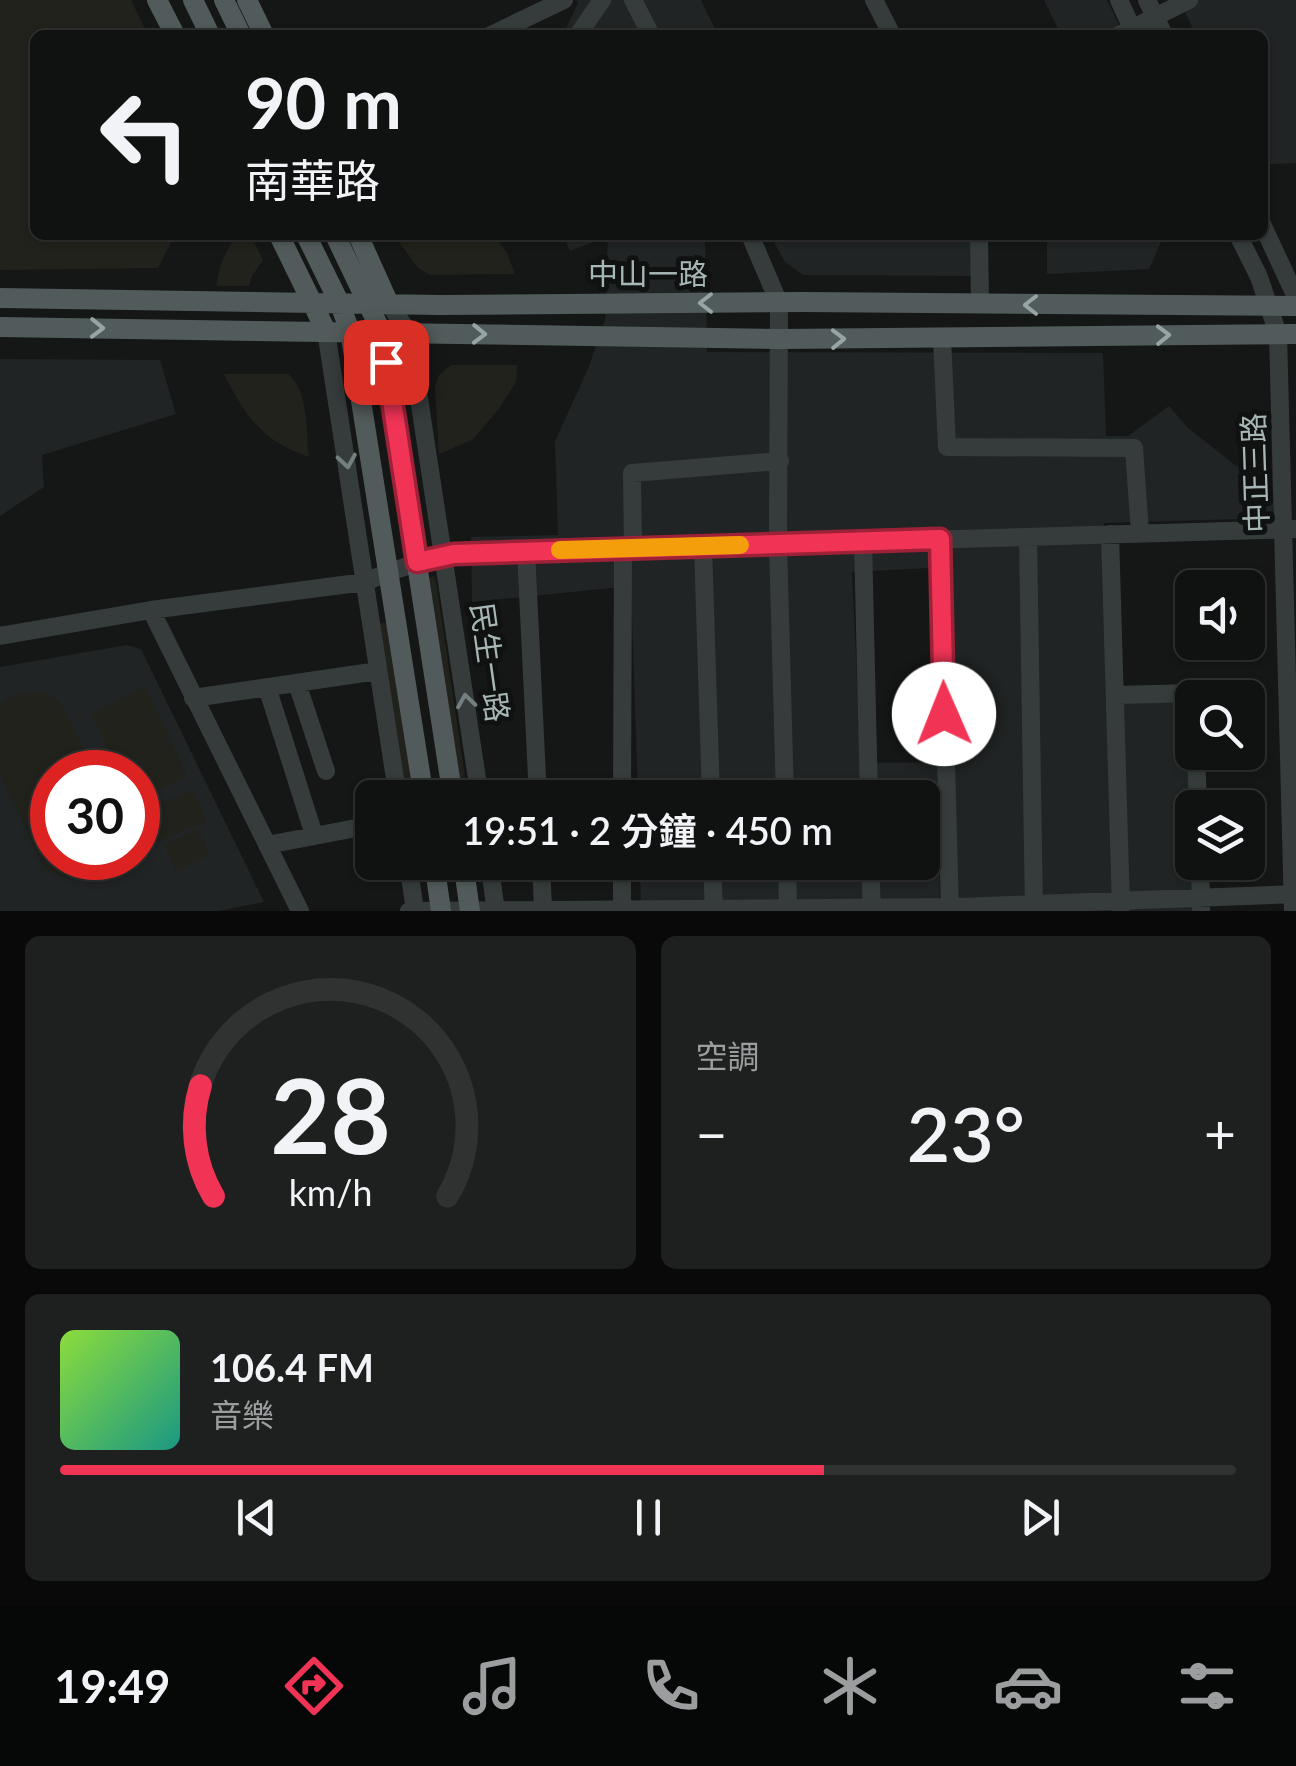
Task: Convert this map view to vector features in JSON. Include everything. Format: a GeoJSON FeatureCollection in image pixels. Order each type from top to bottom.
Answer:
{"type":"FeatureCollection","features":[{"type":"Feature","properties":{"kind":"main road"},"geometry":{"type":"LineString","coordinates":[[157,0],[172,30]]}},
{"type":"Feature","properties":{"kind":"main road"},"geometry":{"type":"LineString","coordinates":[[194,0],[208,30]]}},
{"type":"Feature","properties":{"kind":"main road"},"geometry":{"type":"LineString","coordinates":[[224,0],[239,30]]}},
{"type":"Feature","properties":{"kind":"main road"},"geometry":{"type":"LineString","coordinates":[[247,0],[262,30]]}},
{"type":"Feature","properties":{"kind":"main road"},"geometry":{"type":"LineString","coordinates":[[281,240],[326,331]]}},
{"type":"Feature","properties":{"kind":"main road"},"geometry":{"type":"LineString","coordinates":[[308,240],[350,331],[421,780]]}},
{"type":"Feature","properties":{"kind":"main road"},"geometry":{"type":"LineString","coordinates":[[338,240],[379,304]]}},
{"type":"Feature","properties":{"kind":"main road"},"geometry":{"type":"LineString","coordinates":[[360,240],[379,304]]}},
{"type":"Feature","properties":{"kind":"main road","name":"中山一路"},"geometry":{"type":"LineString","coordinates":[[0,298],[379,304],[1296,306]]}},
{"type":"Feature","properties":{"kind":"main road","name":"民生一路"},"geometry":{"type":"LineString","coordinates":[[379,304],[450,780]]}},
{"type":"Feature","properties":{"kind":"main road","name":"中山一路"},"geometry":{"type":"LineString","coordinates":[[0,327],[780,339],[1287,334]]}},
{"type":"Feature","properties":{"kind":"main road"},"geometry":{"type":"LineString","coordinates":[[437,880],[441,911]]}},
{"type":"Feature","properties":{"kind":"main road"},"geometry":{"type":"LineString","coordinates":[[466,880],[470,910]]}},
{"type":"Feature","properties":{"kind":"street"},"geometry":{"type":"LineString","coordinates":[[502,30],[564,0]]}},
{"type":"Feature","properties":{"kind":"street"},"geometry":{"type":"LineString","coordinates":[[581,30],[602,0]]}},
{"type":"Feature","properties":{"kind":"street"},"geometry":{"type":"LineString","coordinates":[[633,0],[648,30]]}},
{"type":"Feature","properties":{"kind":"street"},"geometry":{"type":"LineString","coordinates":[[874,0],[889,30]]}},
{"type":"Feature","properties":{"kind":"street"},"geometry":{"type":"LineString","coordinates":[[1119,0],[1128,30]]}},
{"type":"Feature","properties":{"kind":"street"},"geometry":{"type":"LineString","coordinates":[[1147,0],[1160,26],[1189,0]]}},
{"type":"Feature","properties":{"kind":"street"},"geometry":{"type":"LineString","coordinates":[[1268,236],[1296,298]]}},
{"type":"Feature","properties":{"kind":"street"},"geometry":{"type":"LineString","coordinates":[[752,240],[779,304],[778,544],[785,780]]}},
{"type":"Feature","properties":{"kind":"street"},"geometry":{"type":"LineString","coordinates":[[980,240],[980,304]]}},
{"type":"Feature","properties":{"kind":"street","name":"中正三路"},"geometry":{"type":"LineString","coordinates":[[1240,240],[1269,307],[1287,334],[1294,899]]}},
{"type":"Feature","properties":{"kind":"street","name":"民生一路"},"geometry":{"type":"LineString","coordinates":[[379,304],[409,333],[477,780]]}},
{"type":"Feature","properties":{"kind":"street"},"geometry":{"type":"LineString","coordinates":[[326,331],[395,780]]}},
{"type":"Feature","properties":{"kind":"street"},"geometry":{"type":"LineString","coordinates":[[942,338],[946,446],[1134,448],[1140,533]]}},
{"type":"Feature","properties":{"kind":"street"},"geometry":{"type":"LineString","coordinates":[[622,780],[632,473],[780,461]]}},
{"type":"Feature","properties":{"kind":"street"},"geometry":{"type":"LineString","coordinates":[[0,636],[152,610],[365,582],[444,554],[1289,529]]}},
{"type":"Feature","properties":{"kind":"street"},"geometry":{"type":"LineString","coordinates":[[1110,534],[1121,906]]}},
{"type":"Feature","properties":{"kind":"street"},"geometry":{"type":"LineString","coordinates":[[1028,536],[1034,908]]}},
{"type":"Feature","properties":{"kind":"street"},"geometry":{"type":"LineString","coordinates":[[940,539],[950,909]]}},
{"type":"Feature","properties":{"kind":"street"},"geometry":{"type":"LineString","coordinates":[[862,542],[869,780]]}},
{"type":"Feature","properties":{"kind":"street"},"geometry":{"type":"LineString","coordinates":[[703,546],[710,780]]}},
{"type":"Feature","properties":{"kind":"street"},"geometry":{"type":"LineString","coordinates":[[526,552],[537,780]]}},
{"type":"Feature","properties":{"kind":"street"},"geometry":{"type":"LineString","coordinates":[[152,610],[300,911]]}},
{"type":"Feature","properties":{"kind":"street"},"geometry":{"type":"LineString","coordinates":[[193,698],[378,671]]}},
{"type":"Feature","properties":{"kind":"street"},"geometry":{"type":"LineString","coordinates":[[297,683],[326,771]]}},
{"type":"Feature","properties":{"kind":"street"},"geometry":{"type":"LineString","coordinates":[[267,687],[314,835]]}},
{"type":"Feature","properties":{"kind":"street"},"geometry":{"type":"LineString","coordinates":[[1116,695],[1175,694]]}},
{"type":"Feature","properties":{"kind":"street"},"geometry":{"type":"LineString","coordinates":[[267,845],[355,827]]}},
{"type":"Feature","properties":{"kind":"street"},"geometry":{"type":"LineString","coordinates":[[410,880],[413,911],[1034,908],[1294,899]]}},
{"type":"Feature","properties":{"kind":"street"},"geometry":{"type":"LineString","coordinates":[[492,880],[496,910]]}},
{"type":"Feature","properties":{"kind":"street"},"geometry":{"type":"LineString","coordinates":[[542,880],[543,909]]}},
{"type":"Feature","properties":{"kind":"street"},"geometry":{"type":"LineString","coordinates":[[622,880],[622,910]]}},
{"type":"Feature","properties":{"kind":"street"},"geometry":{"type":"LineString","coordinates":[[713,880],[714,910]]}},
{"type":"Feature","properties":{"kind":"street"},"geometry":{"type":"LineString","coordinates":[[787,880],[788,910]]}},
{"type":"Feature","properties":{"kind":"street"},"geometry":{"type":"LineString","coordinates":[[871,880],[872,909]]}},
{"type":"Feature","properties":{"kind":"shaded area"},"geometry":{"type":"Polygon","coordinates":[[[0,0],[131,0],[146,30],[30,30],[30,240],[172,240],[158,268],[0,270],[0,0]]]}},
{"type":"Feature","properties":{"kind":"shaded area"},"geometry":{"type":"Polygon","coordinates":[[[577,0],[701,0],[716,30],[565,30],[577,0]]]}},
{"type":"Feature","properties":{"kind":"shaded area"},"geometry":{"type":"Polygon","coordinates":[[[1044,0],[1107,0],[1122,30],[1059,30],[1044,0]]]}},
{"type":"Feature","properties":{"kind":"shaded area"},"geometry":{"type":"Polygon","coordinates":[[[1179,0],[1296,0],[1296,163],[1268,164],[1268,30],[1194,30],[1179,0]]]}},
{"type":"Feature","properties":{"kind":"shaded area"},"geometry":{"type":"Polygon","coordinates":[[[234,240],[253,240],[263,260],[249,286],[217,286],[223,259],[234,240]]]}},
{"type":"Feature","properties":{"kind":"shaded area"},"geometry":{"type":"Polygon","coordinates":[[[398,240],[498,240],[515,274],[430,275],[418,268],[398,240]]]}},
{"type":"Feature","properties":{"kind":"shaded area"},"geometry":{"type":"Polygon","coordinates":[[[565,240],[598,240],[570,251],[565,240]]]}},
{"type":"Feature","properties":{"kind":"shaded area"},"geometry":{"type":"Polygon","coordinates":[[[608,240],[705,240],[707,352],[1103,353],[1106,436],[1128,436],[1169,406],[1187,427],[1235,465],[1275,477],[1272,518],[1104,523],[1106,703],[1175,700],[1175,770],[1191,770],[1192,790],[1175,790],[1175,880],[1193,880],[1194,911],[959,911],[948,567],[852,572],[861,763],[937,762],[937,780],[637,780],[631,586],[472,602],[471,537],[558,535],[555,441],[588,369],[605,320],[608,240]]]}},
{"type":"Feature","properties":{"kind":"shaded area"},"geometry":{"type":"Polygon","coordinates":[[[773,240],[986,240],[986,276],[803,275],[785,262],[773,240]]]}},
{"type":"Feature","properties":{"kind":"shaded area"},"geometry":{"type":"Polygon","coordinates":[[[1047,240],[1162,240],[1149,269],[1047,274],[1047,240]]]}},
{"type":"Feature","properties":{"kind":"shaded area"},"geometry":{"type":"Polygon","coordinates":[[[0,359],[160,360],[176,414],[42,455],[44,487],[0,516],[0,359]]]}},
{"type":"Feature","properties":{"kind":"shaded area"},"geometry":{"type":"Polygon","coordinates":[[[451,365],[517,365],[516,382],[472,440],[439,454],[435,388],[438,376],[451,365]]]}},
{"type":"Feature","properties":{"kind":"shaded area"},"geometry":{"type":"Polygon","coordinates":[[[224,374],[288,374],[303,401],[309,457],[279,444],[257,426],[224,374]]]}},
{"type":"Feature","properties":{"kind":"shaded area"},"geometry":{"type":"Polygon","coordinates":[[[434,576],[436,581],[465,780],[454,780],[426,579],[434,576]]]}},
{"type":"Feature","properties":{"kind":"shaded area"},"geometry":{"type":"Polygon","coordinates":[[[387,623],[415,780],[399,780],[379,624],[387,623]]]}},
{"type":"Feature","properties":{"kind":"shaded area"},"geometry":{"type":"Polygon","coordinates":[[[127,645],[141,649],[264,902],[219,911],[0,911],[0,667],[127,645]]]}},
{"type":"Feature","properties":{"kind":"shaded area"},"geometry":{"type":"Polygon","coordinates":[[[145,687],[187,776],[160,789],[160,750],[109,750],[91,713],[145,687]]]}},
{"type":"Feature","properties":{"kind":"shaded area"},"geometry":{"type":"Polygon","coordinates":[[[48,694],[60,703],[84,750],[30,750],[30,838],[0,775],[0,704],[16,695],[48,694]]]}},
{"type":"Feature","properties":{"kind":"shaded area"},"geometry":{"type":"Polygon","coordinates":[[[194,790],[206,822],[160,840],[160,803],[194,790]]]}},
{"type":"Feature","properties":{"kind":"shaded area"},"geometry":{"type":"Polygon","coordinates":[[[198,829],[210,854],[176,871],[164,845],[198,829]]]}},
{"type":"Feature","properties":{"kind":"shaded area"},"geometry":{"type":"Polygon","coordinates":[[[640,880],[939,880],[940,911],[641,911],[640,880]]]}},
{"type":"Feature","properties":{"kind":"slow traffic"},"geometry":{"type":"LineString","coordinates":[[560,550],[740,545]]}},
{"type":"Feature","properties":{"kind":"route"},"geometry":{"type":"LineString","coordinates":[[386,362],[417,562],[444,554],[940,539],[944,714]]}}]}
